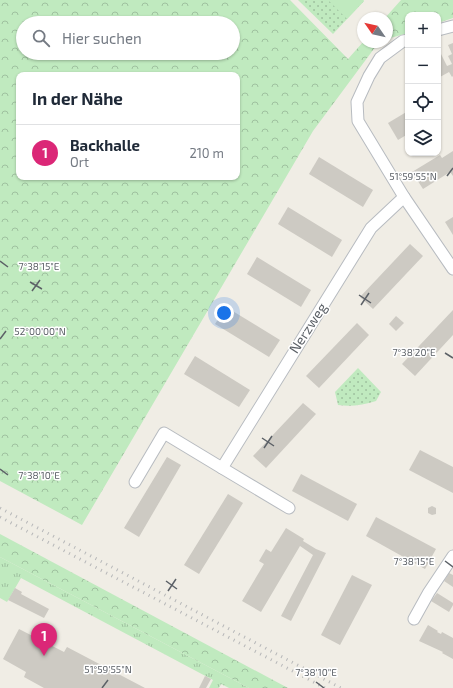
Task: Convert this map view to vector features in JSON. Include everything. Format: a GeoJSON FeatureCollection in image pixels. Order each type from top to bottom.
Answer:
{"type":"FeatureCollection","features":[{"type":"Feature","properties":{"kind":"street"},"geometry":{"type":"LineString","coordinates":[[441,29],[453,26]]}},
{"type":"Feature","properties":{"kind":"street"},"geometry":{"type":"LineString","coordinates":[[405,41],[380,58],[369,76],[357,102],[358,121],[404,197],[453,269]]}},
{"type":"Feature","properties":{"kind":"street","name":"Nerzweg"},"geometry":{"type":"LineString","coordinates":[[222,468],[371,228],[404,197]]}},
{"type":"Feature","properties":{"kind":"street"},"geometry":{"type":"LineString","coordinates":[[135,482],[164,433],[289,508]]}},
{"type":"Feature","properties":{"kind":"street"},"geometry":{"type":"LineString","coordinates":[[414,619],[429,592],[453,556]]}},
{"type":"Feature","properties":{"kind":"green space"},"geometry":{"type":"Polygon","coordinates":[[[0,0],[290,0],[348,59],[358,48],[375,48],[313,131],[82,525],[0,481],[0,0]]]}},
{"type":"Feature","properties":{"kind":"green space"},"geometry":{"type":"Polygon","coordinates":[[[298,0],[363,0],[364,1],[333,34],[298,0]]]}},
{"type":"Feature","properties":{"kind":"green space"},"geometry":{"type":"Polygon","coordinates":[[[328,0],[363,0],[364,1],[347,19],[328,0]]]}},
{"type":"Feature","properties":{"kind":"green space"},"geometry":{"type":"Polygon","coordinates":[[[401,0],[453,0],[453,18],[441,22],[441,12],[405,12],[405,34],[393,37],[393,12],[390,12],[401,0]]]}},
{"type":"Feature","properties":{"kind":"green space"},"geometry":{"type":"Polygon","coordinates":[[[358,368],[381,392],[376,401],[348,406],[338,405],[335,392],[358,368]]]}},
{"type":"Feature","properties":{"kind":"green space"},"geometry":{"type":"Polygon","coordinates":[[[0,534],[288,688],[249,688],[0,557],[0,534]]]}},
{"type":"Feature","properties":{"kind":"green space"},"geometry":{"type":"Polygon","coordinates":[[[0,557],[249,688],[229,688],[221,684],[219,688],[209,688],[213,680],[21,578],[7,602],[0,598],[0,557]]]}},
{"type":"Feature","properties":{"kind":"building"},"geometry":{"type":"Polygon","coordinates":[[[453,43],[452,77],[449,72],[441,76],[441,54],[447,66],[452,64],[448,56],[452,54],[448,45],[453,43]]]}},
{"type":"Feature","properties":{"kind":"building"},"geometry":{"type":"Polygon","coordinates":[[[405,113],[405,136],[398,140],[388,123],[405,113]]]}},
{"type":"Feature","properties":{"kind":"building"},"geometry":{"type":"Polygon","coordinates":[[[453,151],[453,176],[450,172],[423,189],[412,172],[438,156],[442,158],[453,151]]]}},
{"type":"Feature","properties":{"kind":"building"},"geometry":{"type":"Polygon","coordinates":[[[319,157],[373,190],[363,207],[309,174],[319,157]]]}},
{"type":"Feature","properties":{"kind":"building"},"geometry":{"type":"Polygon","coordinates":[[[288,207],[342,240],[332,257],[278,224],[288,207]]]}},
{"type":"Feature","properties":{"kind":"building"},"geometry":{"type":"Polygon","coordinates":[[[453,217],[453,235],[445,222],[453,217]]]}},
{"type":"Feature","properties":{"kind":"building"},"geometry":{"type":"Polygon","coordinates":[[[410,244],[423,256],[373,309],[360,297],[410,244]]]}},
{"type":"Feature","properties":{"kind":"building"},"geometry":{"type":"Polygon","coordinates":[[[257,257],[311,290],[301,307],[247,274],[257,257]]]}},
{"type":"Feature","properties":{"kind":"building"},"geometry":{"type":"Polygon","coordinates":[[[226,307],[280,340],[269,357],[215,324],[226,307]]]}},
{"type":"Feature","properties":{"kind":"building"},"geometry":{"type":"Polygon","coordinates":[[[453,310],[453,335],[415,376],[402,364],[453,310]]]}},
{"type":"Feature","properties":{"kind":"building"},"geometry":{"type":"Polygon","coordinates":[[[396,316],[404,323],[396,331],[389,324],[396,316]]]}},
{"type":"Feature","properties":{"kind":"building"},"geometry":{"type":"Polygon","coordinates":[[[357,323],[369,335],[319,388],[306,376],[357,323]]]}},
{"type":"Feature","properties":{"kind":"building"},"geometry":{"type":"Polygon","coordinates":[[[195,356],[250,390],[239,407],[184,374],[195,356]]]}},
{"type":"Feature","properties":{"kind":"building"},"geometry":{"type":"Polygon","coordinates":[[[303,403],[316,414],[266,468],[253,456],[303,403]]]}},
{"type":"Feature","properties":{"kind":"building"},"geometry":{"type":"Polygon","coordinates":[[[420,450],[453,467],[453,493],[409,470],[420,450]]]}},
{"type":"Feature","properties":{"kind":"building"},"geometry":{"type":"Polygon","coordinates":[[[167,457],[181,465],[139,537],[124,528],[167,457]]]}},
{"type":"Feature","properties":{"kind":"building"},"geometry":{"type":"Polygon","coordinates":[[[301,474],[357,504],[348,521],[292,491],[301,474]]]}},
{"type":"Feature","properties":{"kind":"building"},"geometry":{"type":"Polygon","coordinates":[[[228,494],[243,503],[199,574],[184,565],[228,494]]]}},
{"type":"Feature","properties":{"kind":"building"},"geometry":{"type":"Polygon","coordinates":[[[432,506],[436,508],[436,514],[432,515],[428,513],[428,508],[432,506]]]}},
{"type":"Feature","properties":{"kind":"building"},"geometry":{"type":"Polygon","coordinates":[[[376,517],[436,549],[425,569],[366,536],[376,517]]]}},
{"type":"Feature","properties":{"kind":"building"},"geometry":{"type":"Polygon","coordinates":[[[286,528],[304,539],[303,541],[326,553],[291,621],[281,616],[313,555],[300,546],[261,612],[242,601],[264,564],[259,561],[266,549],[271,552],[286,528]]]}},
{"type":"Feature","properties":{"kind":"building"},"geometry":{"type":"Polygon","coordinates":[[[449,573],[453,575],[453,587],[444,581],[449,573]]]}},
{"type":"Feature","properties":{"kind":"building"},"geometry":{"type":"Polygon","coordinates":[[[352,575],[372,585],[340,645],[321,635],[352,575]]]}},
{"type":"Feature","properties":{"kind":"building"},"geometry":{"type":"Polygon","coordinates":[[[15,588],[22,592],[21,594],[49,609],[44,618],[8,600],[15,588]]]}},
{"type":"Feature","properties":{"kind":"building"},"geometry":{"type":"Polygon","coordinates":[[[437,593],[453,603],[449,612],[431,601],[437,593]]]}},
{"type":"Feature","properties":{"kind":"building"},"geometry":{"type":"Polygon","coordinates":[[[428,625],[438,631],[437,632],[441,634],[442,632],[453,638],[453,659],[442,653],[443,652],[419,641],[428,625]]]}},
{"type":"Feature","properties":{"kind":"building"},"geometry":{"type":"Polygon","coordinates":[[[19,629],[64,652],[67,647],[145,688],[44,688],[24,677],[26,672],[3,659],[19,629]]]}},
{"type":"Feature","properties":{"kind":"building"},"geometry":{"type":"Polygon","coordinates":[[[205,676],[211,679],[206,688],[199,688],[205,676]]]}},
{"type":"Feature","properties":{"kind":"railway"},"geometry":{"type":"LineString","coordinates":[[0,508],[341,688]]}},
{"type":"Feature","properties":{"kind":"railway"},"geometry":{"type":"LineString","coordinates":[[0,517],[325,688]]}},
{"type":"Feature","properties":{"kind":"place","name":"Backhalle"},"geometry":{"type":"Point","coordinates":[44,656]}}]}
